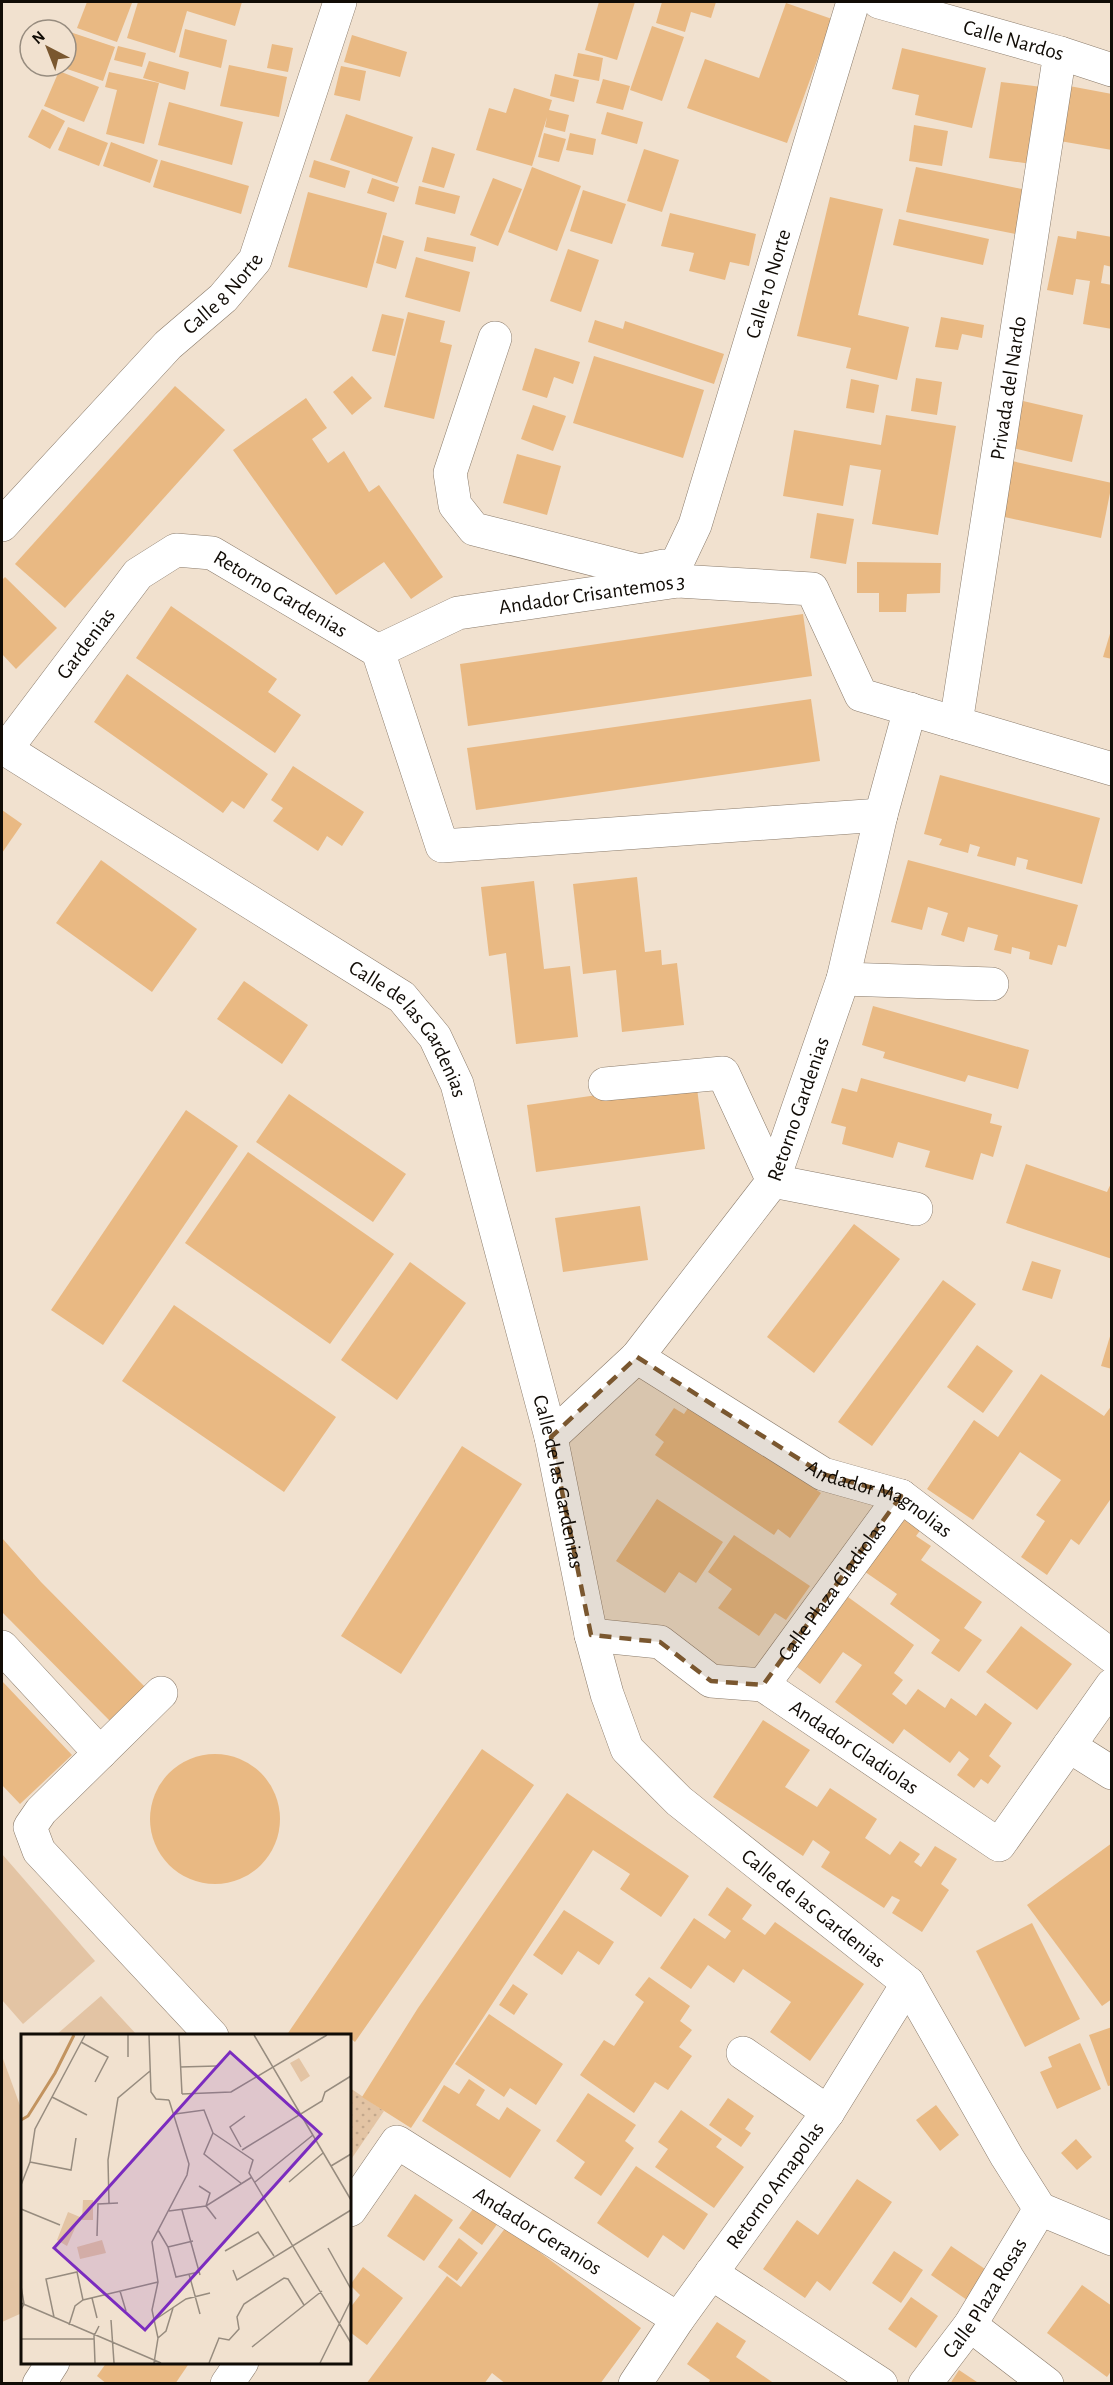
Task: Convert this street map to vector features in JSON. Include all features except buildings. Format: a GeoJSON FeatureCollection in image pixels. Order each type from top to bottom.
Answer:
{"type":"FeatureCollection","features":[{"type":"Feature","properties":{"kind":"street","name":"Calle 8 Norte"},"geometry":{"type":"LineString","coordinates":[[2,525],[168,345],[223,298],[255,260],[340,2]]}},
{"type":"Feature","properties":{"kind":"street","name":"Calle 10 Norte"},"geometry":{"type":"LineString","coordinates":[[677,572],[695,525],[853,2]]}},
{"type":"Feature","properties":{"kind":"street","name":"Calle Nardos"},"geometry":{"type":"LineString","coordinates":[[879,2],[1112,70]]}},
{"type":"Feature","properties":{"kind":"street","name":"Privada del Nardo"},"geometry":{"type":"LineString","coordinates":[[956,723],[1060,53]]}},
{"type":"Feature","properties":{"kind":"street"},"geometry":{"type":"LineString","coordinates":[[495,338],[450,472],[455,505],[474,529],[640,571],[677,572]]}},
{"type":"Feature","properties":{"kind":"street","name":"Retorno Gardenias"},"geometry":{"type":"LineString","coordinates":[[176,549],[212,553],[378,651]]}},
{"type":"Feature","properties":{"kind":"street","name":"Gardenias"},"geometry":{"type":"LineString","coordinates":[[4,748],[138,574],[176,549]]}},
{"type":"Feature","properties":{"kind":"street","name":"Andador Crisantemos 3"},"geometry":{"type":"LineString","coordinates":[[378,651],[458,614],[677,572],[812,589],[861,694],[910,709]]}},
{"type":"Feature","properties":{"kind":"street"},"geometry":{"type":"LineString","coordinates":[[378,651],[442,846],[881,815]]}},
{"type":"Feature","properties":{"kind":"street"},"geometry":{"type":"LineString","coordinates":[[910,709],[1112,769]]}},
{"type":"Feature","properties":{"kind":"street","name":"Retorno Gardenias"},"geometry":{"type":"LineString","coordinates":[[551,1437],[637,1357],[773,1181],[843,979],[881,815],[910,709]]}},
{"type":"Feature","properties":{"kind":"street","name":"Calle de las Gardenias"},"geometry":{"type":"LineString","coordinates":[[4,748],[402,997],[435,1038],[457,1084],[551,1437],[591,1635],[607,1694],[627,1749],[679,1801],[908,1983],[1007,2157],[1040,2209]]}},
{"type":"Feature","properties":{"kind":"street"},"geometry":{"type":"LineString","coordinates":[[843,979],[992,984]]}},
{"type":"Feature","properties":{"kind":"street"},"geometry":{"type":"LineString","coordinates":[[605,1084],[723,1073],[773,1181],[916,1209]]}},
{"type":"Feature","properties":{"kind":"street","name":"Andador Magnolias"},"geometry":{"type":"LineString","coordinates":[[637,1357],[823,1474],[901,1496],[1112,1656]]}},
{"type":"Feature","properties":{"kind":"street","name":"Calle Plaza Gladiolas"},"geometry":{"type":"LineString","coordinates":[[763,1685],[901,1496]]}},
{"type":"Feature","properties":{"kind":"street","name":"Andador Gladiolas"},"geometry":{"type":"LineString","coordinates":[[591,1635],[660,1642],[711,1681],[763,1685],[999,1845],[1069,1746]]}},
{"type":"Feature","properties":{"kind":"street"},"geometry":{"type":"LineString","coordinates":[[2,1647],[100,1753]]}},
{"type":"Feature","properties":{"kind":"street"},"geometry":{"type":"LineString","coordinates":[[1112,1685],[1069,1746],[1112,1773]]}},
{"type":"Feature","properties":{"kind":"street"},"geometry":{"type":"LineString","coordinates":[[161,1693],[41,1811],[30,1827],[39,1851],[211,2034]]}},
{"type":"Feature","properties":{"kind":"street","name":"Retorno Amapolas"},"geometry":{"type":"LineString","coordinates":[[635,2384],[678,2319],[828,2112],[908,1983]]}},
{"type":"Feature","properties":{"kind":"street"},"geometry":{"type":"LineString","coordinates":[[743,2053],[828,2112]]}},
{"type":"Feature","properties":{"kind":"street","name":"Andador Geranios"},"geometry":{"type":"LineString","coordinates":[[351,2209],[397,2142],[678,2319]]}},
{"type":"Feature","properties":{"kind":"street"},"geometry":{"type":"LineString","coordinates":[[1040,2209],[1112,2239]]}},
{"type":"Feature","properties":{"kind":"street","name":"Calle Plaza Rosas"},"geometry":{"type":"LineString","coordinates":[[925,2384],[970,2325],[1040,2209]]}},
{"type":"Feature","properties":{"kind":"street"},"geometry":{"type":"LineString","coordinates":[[711,2273],[876,2380]]}},
{"type":"Feature","properties":{"kind":"street"},"geometry":{"type":"LineString","coordinates":[[970,2325],[1047,2384]]}},
{"type":"Feature","properties":{"kind":"street"},"geometry":{"type":"LineString","coordinates":[[39,2384],[52,2364]]}},
{"type":"Feature","properties":{"kind":"street"},"geometry":{"type":"LineString","coordinates":[[227,2384],[241,2364]]}},
{"type":"Feature","properties":{"kind":"highlighted area"},"geometry":{"type":"Polygon","coordinates":[[[637,1357],[823,1474],[901,1496],[763,1685],[711,1681],[660,1642],[591,1635],[551,1437],[637,1357]]]}},
{"type":"Feature","properties":{"kind":"shaded area"},"geometry":{"type":"Polygon","coordinates":[[[2,1854],[95,1961],[23,2024],[2,2000],[2,1854]]]}},
{"type":"Feature","properties":{"kind":"shaded area"},"geometry":{"type":"Polygon","coordinates":[[[101,1996],[136,2034],[57,2034],[101,1996]]]}},
{"type":"Feature","properties":{"kind":"shaded area"},"geometry":{"type":"Polygon","coordinates":[[[2,2056],[21,2108],[21,2313],[2,2322],[2,2056]]]}},
{"type":"Feature","properties":{"kind":"shaded area"},"geometry":{"type":"Polygon","coordinates":[[[351,2089],[384,2111],[351,2160],[351,2089]]]}}]}
